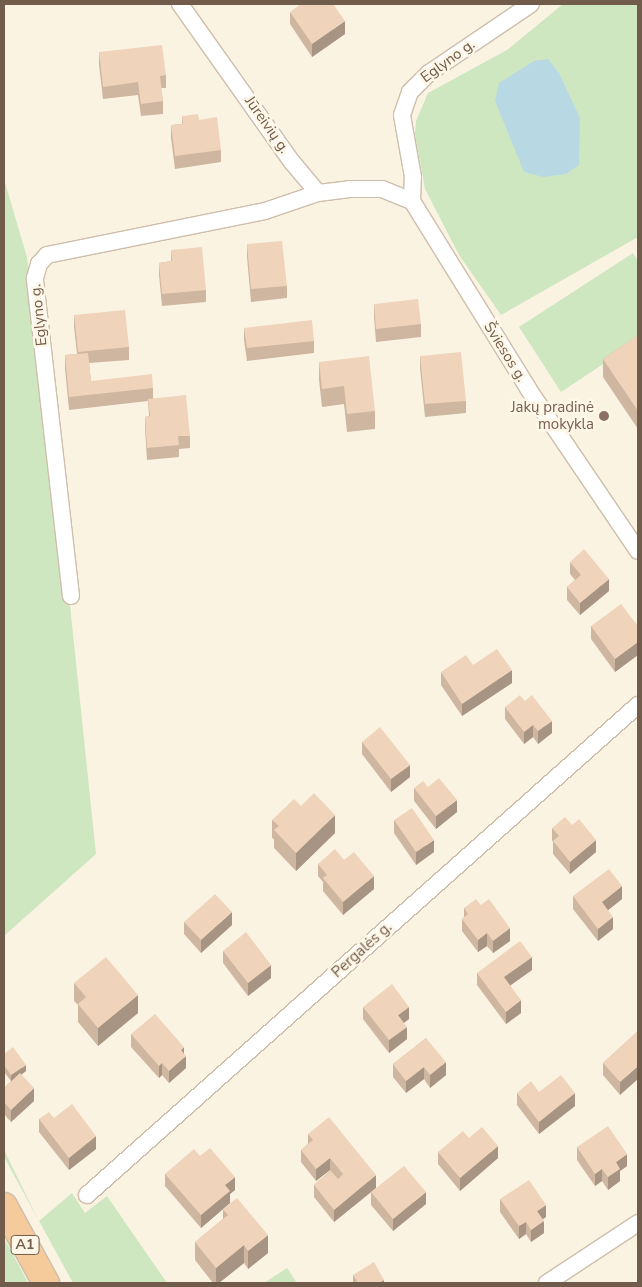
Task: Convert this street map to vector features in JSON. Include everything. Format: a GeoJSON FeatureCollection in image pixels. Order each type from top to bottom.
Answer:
{"type":"FeatureCollection","features":[{"type":"Feature","properties":{"kind":"highway","name":"A1"},"geometry":{"type":"LineString","coordinates":[[4,1206],[46,1283]]}},
{"type":"Feature","properties":{"kind":"street","name":"Jūreivių g."},"geometry":{"type":"LineString","coordinates":[[180,4],[292,162],[318,193]]}},
{"type":"Feature","properties":{"kind":"street","name":"Eglyno g."},"geometry":{"type":"LineString","coordinates":[[412,201],[412,177],[402,115],[410,92],[429,73],[531,4]]}},
{"type":"Feature","properties":{"kind":"street"},"geometry":{"type":"LineString","coordinates":[[318,193],[350,189],[382,189],[412,201]]}},
{"type":"Feature","properties":{"kind":"street","name":"Eglyno g."},"geometry":{"type":"LineString","coordinates":[[71,596],[34,278],[39,264],[47,255],[265,211],[318,193]]}},
{"type":"Feature","properties":{"kind":"street","name":"Šviesos g."},"geometry":{"type":"LineString","coordinates":[[412,201],[528,390],[638,551]]}},
{"type":"Feature","properties":{"kind":"street","name":"Pergalės g."},"geometry":{"type":"LineString","coordinates":[[87,1195],[638,705]]}},
{"type":"Feature","properties":{"kind":"street"},"geometry":{"type":"LineString","coordinates":[[547,1283],[638,1223]]}},
{"type":"Feature","properties":{"kind":"green space"},"geometry":{"type":"Polygon","coordinates":[[[563,4],[638,4],[638,237],[501,315],[459,255],[425,189],[415,135],[416,121],[428,93],[507,50],[563,4]]]}},
{"type":"Feature","properties":{"kind":"green space"},"geometry":{"type":"Polygon","coordinates":[[[4,179],[27,257],[70,605],[96,854],[4,936],[4,179]]]}},
{"type":"Feature","properties":{"kind":"green space"},"geometry":{"type":"Polygon","coordinates":[[[633,253],[638,261],[638,341],[561,392],[519,327],[633,253]]]}},
{"type":"Feature","properties":{"kind":"green space"},"geometry":{"type":"Polygon","coordinates":[[[4,1150],[39,1220],[4,1157],[4,1150]]]}},
{"type":"Feature","properties":{"kind":"green space"},"geometry":{"type":"Polygon","coordinates":[[[72,1193],[85,1213],[107,1196],[167,1283],[73,1283],[39,1221],[72,1193]]]}},
{"type":"Feature","properties":{"kind":"green space"},"geometry":{"type":"Polygon","coordinates":[[[4,1238],[28,1283],[7,1283],[4,1278],[4,1238]]]}},
{"type":"Feature","properties":{"kind":"green space"},"geometry":{"type":"Polygon","coordinates":[[[287,1268],[297,1283],[264,1283],[287,1268]]]}},
{"type":"Feature","properties":{"kind":"water"},"geometry":{"type":"Polygon","coordinates":[[[548,59],[559,73],[580,118],[579,165],[566,174],[543,177],[524,172],[495,101],[499,83],[534,61],[548,59]]]}},
{"type":"Feature","properties":{"kind":"building"},"geometry":{"type":"Polygon","coordinates":[[[301,4],[333,4],[345,21],[312,44],[290,12],[301,4]]]}},
{"type":"Feature","properties":{"kind":"building"},"geometry":{"type":"Polygon","coordinates":[[[162,45],[166,75],[160,76],[163,101],[141,104],[138,82],[103,87],[99,52],[162,45]]]}},
{"type":"Feature","properties":{"kind":"building"},"geometry":{"type":"Polygon","coordinates":[[[198,114],[199,120],[217,117],[221,150],[175,156],[171,125],[183,124],[182,116],[198,114]]]}},
{"type":"Feature","properties":{"kind":"building"},"geometry":{"type":"Polygon","coordinates":[[[282,241],[287,286],[251,289],[247,244],[282,241]]]}},
{"type":"Feature","properties":{"kind":"building"},"geometry":{"type":"Polygon","coordinates":[[[202,247],[206,290],[162,294],[159,263],[172,261],[171,250],[202,247]]]}},
{"type":"Feature","properties":{"kind":"building"},"geometry":{"type":"Polygon","coordinates":[[[418,299],[421,324],[376,329],[374,304],[418,299]]]}},
{"type":"Feature","properties":{"kind":"building"},"geometry":{"type":"Polygon","coordinates":[[[125,310],[129,347],[78,352],[74,315],[125,310]]]}},
{"type":"Feature","properties":{"kind":"building"},"geometry":{"type":"Polygon","coordinates":[[[312,320],[314,341],[247,348],[244,328],[312,320]]]}},
{"type":"Feature","properties":{"kind":"building"},"geometry":{"type":"Polygon","coordinates":[[[638,335],[638,411],[603,359],[638,335]]]}},
{"type":"Feature","properties":{"kind":"building"},"geometry":{"type":"Polygon","coordinates":[[[461,352],[466,401],[425,404],[420,356],[461,352]]]}},
{"type":"Feature","properties":{"kind":"building"},"geometry":{"type":"Polygon","coordinates":[[[88,353],[91,381],[152,374],[153,388],[69,397],[65,355],[88,353]]]}},
{"type":"Feature","properties":{"kind":"building"},"geometry":{"type":"Polygon","coordinates":[[[369,356],[375,411],[347,414],[344,386],[322,389],[319,362],[369,356]]]}},
{"type":"Feature","properties":{"kind":"building"},"geometry":{"type":"Polygon","coordinates":[[[186,395],[190,436],[178,436],[179,445],[147,448],[145,417],[150,416],[148,399],[186,395]]]}},
{"type":"Feature","properties":{"kind":"building"},"geometry":{"type":"Polygon","coordinates":[[[584,549],[609,579],[580,603],[567,587],[581,575],[570,562],[584,549]]]}},
{"type":"Feature","properties":{"kind":"building"},"geometry":{"type":"Polygon","coordinates":[[[621,604],[638,626],[638,642],[615,659],[591,626],[621,604]]]}},
{"type":"Feature","properties":{"kind":"building"},"geometry":{"type":"Polygon","coordinates":[[[497,649],[512,670],[462,704],[441,672],[466,655],[473,665],[497,649]]]}},
{"type":"Feature","properties":{"kind":"building"},"geometry":{"type":"Polygon","coordinates":[[[520,695],[525,701],[532,695],[552,721],[538,731],[533,725],[524,732],[505,707],[520,695]]]}},
{"type":"Feature","properties":{"kind":"building"},"geometry":{"type":"Polygon","coordinates":[[[380,727],[410,765],[391,779],[362,742],[380,727]]]}},
{"type":"Feature","properties":{"kind":"building"},"geometry":{"type":"Polygon","coordinates":[[[439,778],[457,800],[436,816],[414,788],[423,781],[428,787],[439,778]]]}},
{"type":"Feature","properties":{"kind":"building"},"geometry":{"type":"Polygon","coordinates":[[[314,793],[335,815],[296,853],[274,830],[279,826],[272,820],[294,799],[301,806],[314,793]]]}},
{"type":"Feature","properties":{"kind":"building"},"geometry":{"type":"Polygon","coordinates":[[[412,808],[434,840],[416,852],[394,820],[412,808]]]}},
{"type":"Feature","properties":{"kind":"building"},"geometry":{"type":"Polygon","coordinates":[[[565,817],[572,825],[579,819],[596,840],[570,862],[553,841],[559,836],[552,828],[565,817]]]}},
{"type":"Feature","properties":{"kind":"building"},"geometry":{"type":"Polygon","coordinates":[[[335,849],[344,860],[354,852],[374,876],[343,902],[323,878],[327,875],[318,864],[335,849]]]}},
{"type":"Feature","properties":{"kind":"building"},"geometry":{"type":"Polygon","coordinates":[[[609,869],[622,886],[602,902],[613,917],[598,929],[573,896],[609,869]]]}},
{"type":"Feature","properties":{"kind":"building"},"geometry":{"type":"Polygon","coordinates":[[[215,894],[232,912],[201,940],[184,922],[215,894]]]}},
{"type":"Feature","properties":{"kind":"building"},"geometry":{"type":"Polygon","coordinates":[[[476,899],[481,905],[489,899],[510,928],[493,941],[487,933],[478,940],[462,919],[468,914],[464,908],[476,899]]]}},
{"type":"Feature","properties":{"kind":"building"},"geometry":{"type":"Polygon","coordinates":[[[246,932],[271,965],[248,983],[223,951],[246,932]]]}},
{"type":"Feature","properties":{"kind":"building"},"geometry":{"type":"Polygon","coordinates":[[[520,941],[532,957],[504,977],[521,1000],[506,1012],[477,973],[520,941]]]}},
{"type":"Feature","properties":{"kind":"building"},"geometry":{"type":"Polygon","coordinates":[[[106,957],[138,995],[98,1028],[78,1004],[86,997],[74,983],[106,957]]]}},
{"type":"Feature","properties":{"kind":"building"},"geometry":{"type":"Polygon","coordinates":[[[392,984],[409,1007],[398,1015],[407,1027],[389,1040],[363,1007],[392,984]]]}},
{"type":"Feature","properties":{"kind":"building"},"geometry":{"type":"Polygon","coordinates":[[[155,1014],[184,1047],[181,1050],[186,1056],[169,1071],[162,1063],[159,1066],[131,1034],[155,1014]]]}},
{"type":"Feature","properties":{"kind":"building"},"geometry":{"type":"Polygon","coordinates":[[[638,1031],[638,1066],[620,1082],[603,1063],[638,1031]]]}},
{"type":"Feature","properties":{"kind":"building"},"geometry":{"type":"Polygon","coordinates":[[[426,1038],[446,1062],[430,1075],[424,1067],[406,1081],[393,1064],[426,1038]]]}},
{"type":"Feature","properties":{"kind":"building"},"geometry":{"type":"Polygon","coordinates":[[[13,1047],[26,1065],[11,1075],[4,1065],[4,1054],[13,1047]]]}},
{"type":"Feature","properties":{"kind":"building"},"geometry":{"type":"Polygon","coordinates":[[[20,1073],[34,1088],[11,1110],[4,1102],[4,1088],[20,1073]]]}},
{"type":"Feature","properties":{"kind":"building"},"geometry":{"type":"Polygon","coordinates":[[[561,1075],[575,1093],[539,1122],[517,1093],[531,1081],[539,1092],[561,1075]]]}},
{"type":"Feature","properties":{"kind":"building"},"geometry":{"type":"Polygon","coordinates":[[[72,1104],[96,1136],[69,1158],[39,1119],[49,1112],[54,1118],[72,1104]]]}},
{"type":"Feature","properties":{"kind":"building"},"geometry":{"type":"Polygon","coordinates":[[[329,1117],[376,1175],[334,1210],[314,1185],[331,1171],[338,1179],[343,1174],[330,1158],[316,1169],[301,1150],[313,1140],[308,1134],[329,1117]]]}},
{"type":"Feature","properties":{"kind":"building"},"geometry":{"type":"Polygon","coordinates":[[[608,1126],[627,1154],[616,1162],[620,1169],[608,1177],[602,1169],[595,1174],[577,1147],[608,1126]]]}},
{"type":"Feature","properties":{"kind":"building"},"geometry":{"type":"Polygon","coordinates":[[[482,1127],[498,1146],[460,1178],[438,1152],[463,1131],[469,1138],[482,1127]]]}},
{"type":"Feature","properties":{"kind":"building"},"geometry":{"type":"Polygon","coordinates":[[[210,1148],[235,1177],[225,1185],[230,1191],[201,1215],[165,1174],[194,1149],[200,1156],[210,1148]]]}},
{"type":"Feature","properties":{"kind":"building"},"geometry":{"type":"Polygon","coordinates":[[[404,1166],[426,1192],[393,1219],[371,1192],[404,1166]]]}},
{"type":"Feature","properties":{"kind":"building"},"geometry":{"type":"Polygon","coordinates":[[[529,1180],[546,1205],[537,1211],[544,1221],[531,1230],[526,1222],[519,1226],[500,1199],[529,1180]]]}},
{"type":"Feature","properties":{"kind":"building"},"geometry":{"type":"Polygon","coordinates":[[[237,1198],[268,1235],[248,1251],[244,1245],[216,1268],[195,1242],[228,1215],[223,1209],[237,1198]]]}},
{"type":"Feature","properties":{"kind":"building"},"geometry":{"type":"Polygon","coordinates":[[[374,1262],[384,1280],[378,1283],[354,1283],[357,1281],[353,1275],[374,1262]]]}},
{"type":"Feature","properties":{"kind":"place","name":"Jakų pradinė mokykla"},"geometry":{"type":"Point","coordinates":[604,416]}}]}
